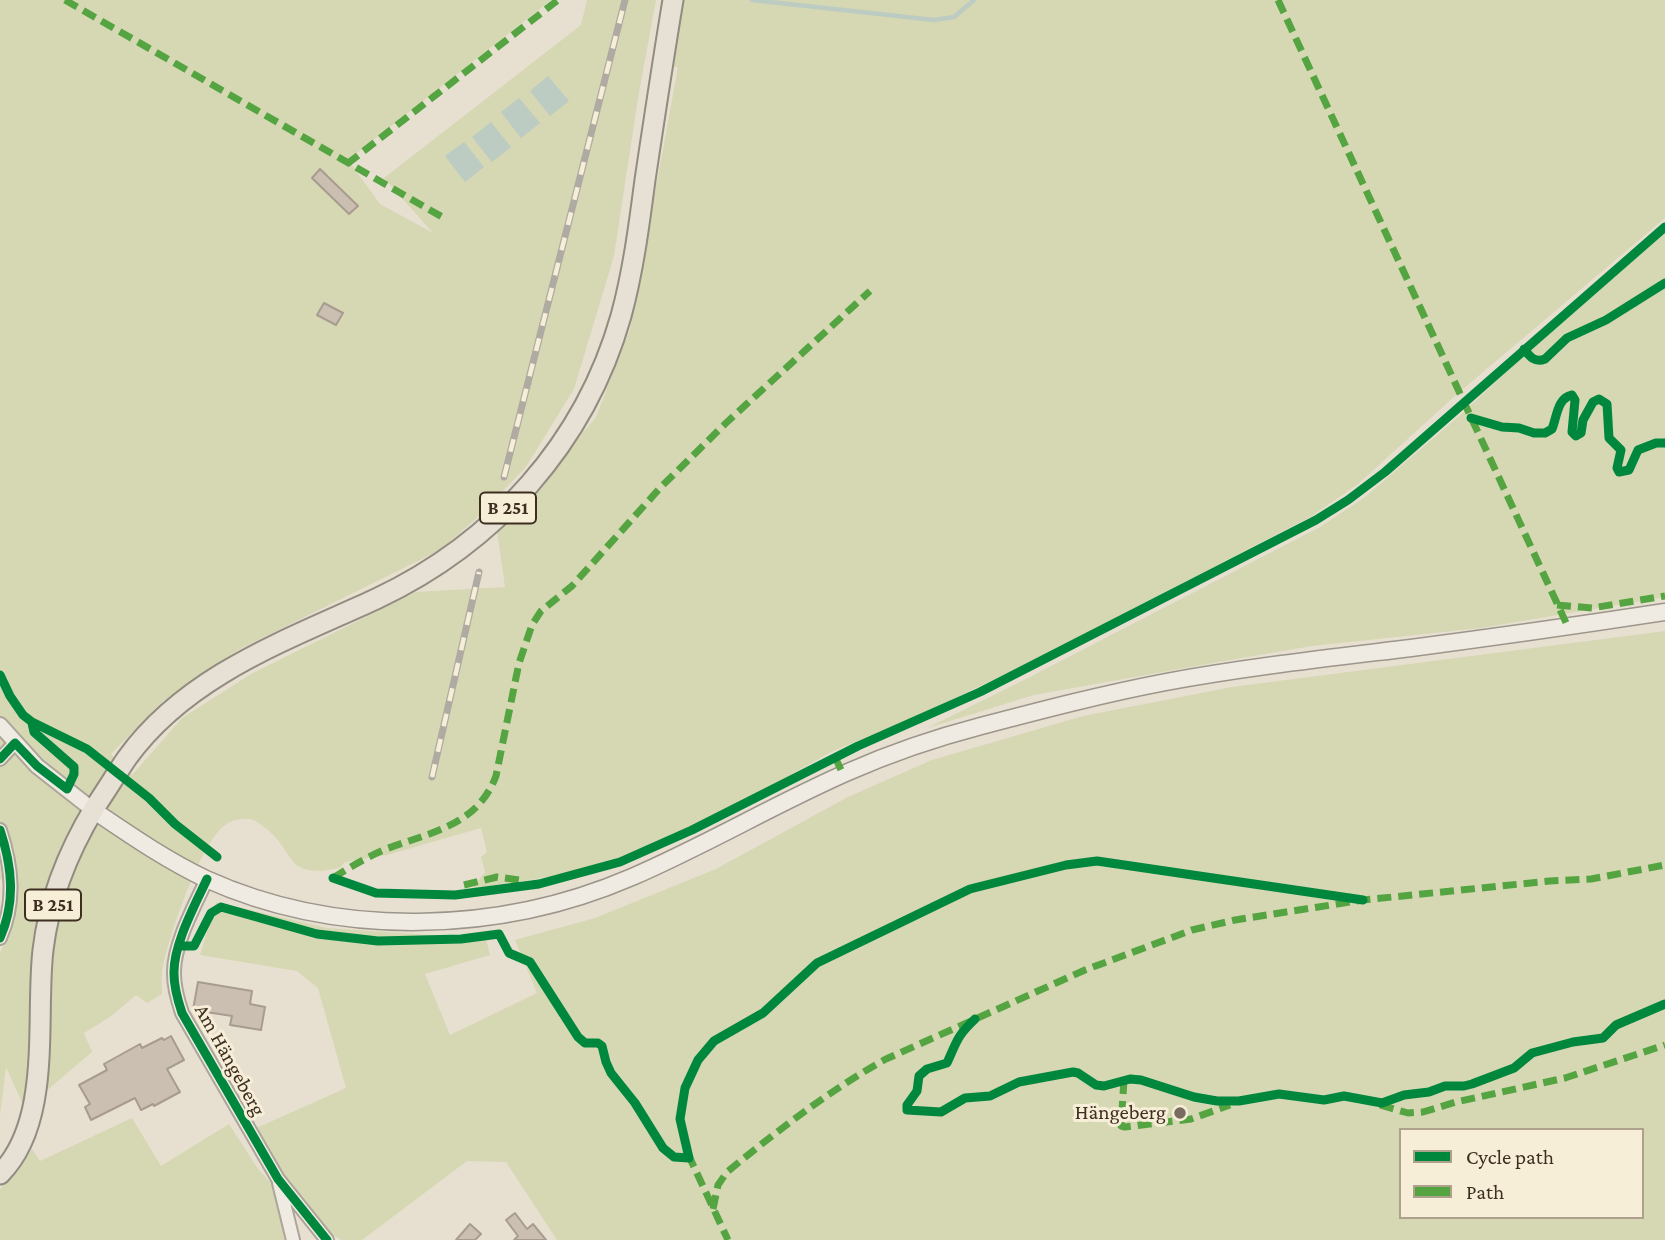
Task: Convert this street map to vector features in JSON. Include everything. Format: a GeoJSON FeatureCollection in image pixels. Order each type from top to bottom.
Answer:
{"type":"FeatureCollection","features":[{"type":"Feature","properties":{"kind":"main road","name":"B 251"},"geometry":{"type":"LineString","coordinates":[[0,1174],[13,1158],[27,1128],[32,1109],[38,1063],[42,963],[51,911],[66,862],[93,810],[128,756],[191,695],[271,646],[386,594],[454,555],[526,491],[556,452],[589,398],[621,316],[632,266],[673,0]]}},
{"type":"Feature","properties":{"kind":"main road"},"geometry":{"type":"LineString","coordinates":[[93,810],[153,851],[207,879],[313,912],[374,920],[447,921],[519,912],[603,889],[686,852],[844,774],[915,745],[980,726],[1166,682],[1665,612]]}},
{"type":"Feature","properties":{"kind":"street"},"geometry":{"type":"LineString","coordinates":[[0,725],[37,766],[93,810]]}},
{"type":"Feature","properties":{"kind":"street"},"geometry":{"type":"LineString","coordinates":[[0,759],[15,743]]}},
{"type":"Feature","properties":{"kind":"street"},"geometry":{"type":"LineString","coordinates":[[0,830],[9,859],[12,890],[0,938]]}},
{"type":"Feature","properties":{"kind":"street","name":"Am Hängeberg"},"geometry":{"type":"LineString","coordinates":[[207,879],[174,964],[177,995],[186,1022],[278,1179],[327,1240]]}},
{"type":"Feature","properties":{"kind":"street"},"geometry":{"type":"LineString","coordinates":[[278,1179],[293,1240]]}},
{"type":"Feature","properties":{"kind":"green space"},"geometry":{"type":"Polygon","coordinates":[[[0,0],[551,0],[348,160],[380,204],[433,233],[384,178],[581,25],[587,0],[656,0],[614,256],[574,389],[526,467],[477,518],[440,550],[238,650],[163,701],[111,754],[132,775],[182,718],[251,674],[416,592],[505,587],[497,531],[532,494],[596,417],[630,330],[678,67],[668,67],[682,0],[1665,0],[1665,218],[1456,395],[1358,484],[1312,516],[1022,666],[919,715],[831,752],[751,797],[647,848],[583,871],[471,890],[485,872],[481,857],[487,852],[481,828],[387,855],[345,862],[340,868],[321,871],[299,867],[274,836],[255,821],[243,819],[228,823],[215,835],[205,851],[186,894],[165,958],[162,994],[147,1003],[136,995],[110,1017],[84,1033],[92,1052],[45,1092],[52,1002],[29,988],[29,1060],[24,1107],[6,1067],[0,1116],[0,953],[7,937],[17,881],[0,879],[0,0]]]}},
{"type":"Feature","properties":{"kind":"green space"},"geometry":{"type":"Polygon","coordinates":[[[1665,226],[1665,597],[1481,628],[1312,646],[1224,661],[1034,695],[927,728],[1320,527],[1365,497],[1459,416],[1665,226]]]}},
{"type":"Feature","properties":{"kind":"green space"},"geometry":{"type":"Polygon","coordinates":[[[1665,631],[1665,1240],[557,1240],[506,1162],[467,1161],[362,1240],[341,1240],[330,1233],[283,1180],[252,1130],[346,1088],[318,988],[297,971],[200,955],[216,902],[327,928],[446,936],[485,935],[490,955],[425,974],[450,1035],[537,993],[515,940],[595,918],[716,869],[848,797],[932,760],[1083,716],[1232,687],[1665,631]]]}},
{"type":"Feature","properties":{"kind":"green space"},"geometry":{"type":"Polygon","coordinates":[[[132,1118],[161,1166],[229,1124],[258,1169],[271,1183],[287,1240],[0,1240],[0,1189],[15,1174],[32,1149],[40,1161],[132,1118]]]}},
{"type":"Feature","properties":{"kind":"shaded area"},"geometry":{"type":"Polygon","coordinates":[[[548,76],[569,101],[550,116],[530,91],[548,76]]]}},
{"type":"Feature","properties":{"kind":"shaded area"},"geometry":{"type":"Polygon","coordinates":[[[519,98],[540,123],[521,138],[501,112],[519,98]]]}},
{"type":"Feature","properties":{"kind":"shaded area"},"geometry":{"type":"Polygon","coordinates":[[[491,122],[511,147],[492,162],[472,137],[491,122]]]}},
{"type":"Feature","properties":{"kind":"shaded area"},"geometry":{"type":"Polygon","coordinates":[[[464,142],[484,167],[465,182],[445,156],[464,142]]]}},
{"type":"Feature","properties":{"kind":"building"},"geometry":{"type":"Polygon","coordinates":[[[320,169],[358,206],[349,214],[312,178],[320,169]]]}},
{"type":"Feature","properties":{"kind":"building"},"geometry":{"type":"Polygon","coordinates":[[[324,303],[343,313],[336,325],[317,315],[324,303]]]}},
{"type":"Feature","properties":{"kind":"building"},"geometry":{"type":"Polygon","coordinates":[[[198,982],[252,991],[250,1004],[265,1007],[261,1030],[230,1025],[232,1016],[193,1010],[198,982]]]}},
{"type":"Feature","properties":{"kind":"building"},"geometry":{"type":"Polygon","coordinates":[[[171,1036],[184,1060],[167,1069],[180,1092],[141,1110],[135,1098],[91,1120],[85,1107],[90,1104],[79,1085],[107,1070],[104,1064],[140,1044],[142,1048],[171,1036]]]}},
{"type":"Feature","properties":{"kind":"building"},"geometry":{"type":"Polygon","coordinates":[[[515,1213],[527,1229],[533,1224],[546,1240],[514,1240],[518,1236],[506,1220],[515,1213]]]}},
{"type":"Feature","properties":{"kind":"building"},"geometry":{"type":"Polygon","coordinates":[[[470,1224],[481,1234],[475,1240],[456,1240],[470,1224]]]}},
{"type":"Feature","properties":{"kind":"waterway"},"geometry":{"type":"LineString","coordinates":[[752,0],[934,20],[954,17],[974,0]]}},
{"type":"Feature","properties":{"kind":"railway"},"geometry":{"type":"LineString","coordinates":[[504,477],[625,0]]}},
{"type":"Feature","properties":{"kind":"railway"},"geometry":{"type":"LineString","coordinates":[[432,777],[479,572]]}},
{"type":"Feature","properties":{"kind":"marked path"},"geometry":{"type":"LineString","coordinates":[[65,0],[444,218]]}},
{"type":"Feature","properties":{"kind":"marked path"},"geometry":{"type":"LineString","coordinates":[[347,164],[558,0]]}},
{"type":"Feature","properties":{"kind":"marked path"},"geometry":{"type":"LineString","coordinates":[[1278,0],[1568,627]]}},
{"type":"Feature","properties":{"kind":"marked path"},"geometry":{"type":"LineString","coordinates":[[333,878],[379,852],[451,825],[477,806],[488,793],[496,776],[519,663],[532,625],[541,611],[572,586],[660,488],[726,423],[870,291]]}},
{"type":"Feature","properties":{"kind":"marked path"},"geometry":{"type":"LineString","coordinates":[[1557,605],[1592,608],[1665,596]]}},
{"type":"Feature","properties":{"kind":"marked path"},"geometry":{"type":"LineString","coordinates":[[835,757],[843,774]]}},
{"type":"Feature","properties":{"kind":"marked path"},"geometry":{"type":"LineString","coordinates":[[713,1209],[718,1185],[727,1172],[804,1112],[865,1071],[886,1059],[1085,970],[1192,930],[1235,920],[1363,900],[1591,879],[1665,865]]}},
{"type":"Feature","properties":{"kind":"marked path"},"geometry":{"type":"LineString","coordinates":[[464,885],[497,877],[519,880]]}},
{"type":"Feature","properties":{"kind":"marked path"},"geometry":{"type":"LineString","coordinates":[[1380,1105],[1408,1113],[1423,1112],[1565,1078],[1665,1045]]}},
{"type":"Feature","properties":{"kind":"marked path"},"geometry":{"type":"LineString","coordinates":[[1124,1080],[1121,1126],[1125,1127],[1191,1119],[1230,1105]]}},
{"type":"Feature","properties":{"kind":"marked path"},"geometry":{"type":"LineString","coordinates":[[688,1154],[728,1240]]}},
{"type":"Feature","properties":{"kind":"cycle path"},"geometry":{"type":"LineString","coordinates":[[333,878],[376,893],[455,895],[539,884],[620,862],[692,830],[858,746],[980,692],[1316,520],[1348,500],[1385,472],[1665,227]]}},
{"type":"Feature","properties":{"kind":"cycle path"},"geometry":{"type":"LineString","coordinates":[[1524,349],[1533,358],[1545,359],[1567,338],[1606,320],[1665,283]]}},
{"type":"Feature","properties":{"kind":"cycle path"},"geometry":{"type":"LineString","coordinates":[[1471,418],[1502,427],[1545,433],[1552,429],[1563,400],[1572,395],[1575,400],[1572,432],[1576,436],[1581,433],[1583,420],[1593,402],[1599,399],[1607,404],[1609,438],[1621,450],[1617,468],[1619,472],[1629,470],[1638,450],[1656,443],[1665,443]]}},
{"type":"Feature","properties":{"kind":"cycle path"},"geometry":{"type":"LineString","coordinates":[[0,675],[23,715],[87,749],[217,857]]}},
{"type":"Feature","properties":{"kind":"cycle path"},"geometry":{"type":"LineString","coordinates":[[0,759],[15,743],[37,766],[67,789],[74,774],[74,767],[34,732],[32,723]]}},
{"type":"Feature","properties":{"kind":"cycle path"},"geometry":{"type":"LineString","coordinates":[[0,830],[10,884],[8,911],[0,938]]}},
{"type":"Feature","properties":{"kind":"cycle path"},"geometry":{"type":"LineString","coordinates":[[180,946],[194,946],[211,913],[221,907],[317,934],[378,941],[461,939],[499,934],[509,953],[530,962],[578,1037],[585,1043],[598,1043],[602,1046],[611,1073],[635,1103],[663,1148],[674,1157],[689,1158],[680,1119],[685,1088],[698,1060],[714,1041],[763,1013],[817,963],[970,889],[1066,865],[1097,861],[1363,900]]}},
{"type":"Feature","properties":{"kind":"cycle path"},"geometry":{"type":"LineString","coordinates":[[207,879],[177,951],[174,974],[182,1013],[278,1179],[327,1240]]}},
{"type":"Feature","properties":{"kind":"cycle path"},"geometry":{"type":"LineString","coordinates":[[975,1019],[961,1035],[947,1063],[927,1069],[919,1076],[917,1091],[907,1105],[907,1110],[941,1112],[965,1098],[990,1096],[1019,1082],[1073,1072],[1096,1085],[1104,1086],[1130,1079],[1141,1080],[1194,1097],[1217,1101],[1239,1101],[1279,1094],[1324,1100],[1344,1096],[1382,1103],[1445,1086],[1472,1084],[1514,1068],[1532,1053],[1573,1042],[1603,1038],[1616,1025],[1665,1004]]}},
{"type":"Feature","properties":{"kind":"place","name":"Hängeberg"},"geometry":{"type":"Point","coordinates":[1180,1113]}}]}
